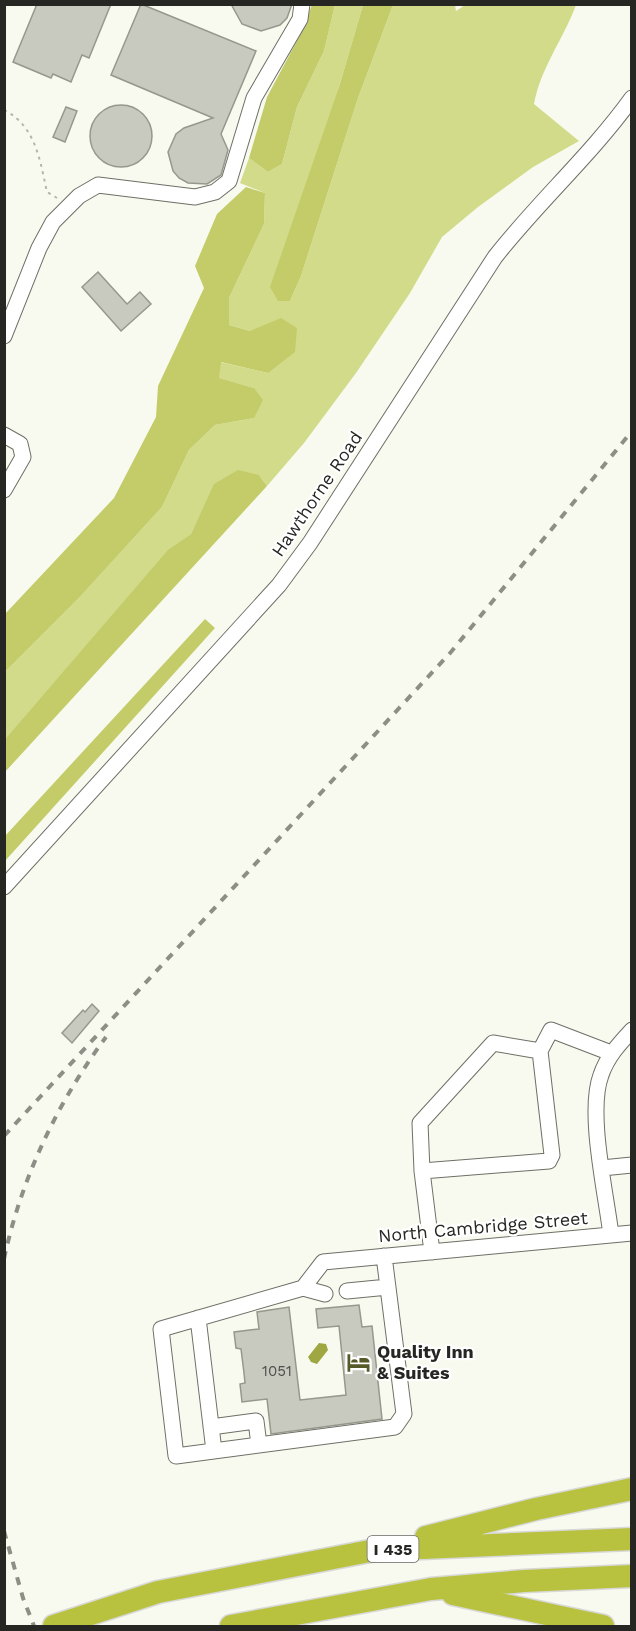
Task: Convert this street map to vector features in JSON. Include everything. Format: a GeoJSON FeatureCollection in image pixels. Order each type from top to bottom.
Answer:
{"type":"FeatureCollection","features":[{"type":"Feature","properties":{"kind":"highway"},"geometry":{"type":"LineString","coordinates":[[375,1550],[536,1509],[632,1489]]}},
{"type":"Feature","properties":{"kind":"highway","name":"I 435"},"geometry":{"type":"LineString","coordinates":[[54,1626],[158,1592],[375,1550],[632,1539]]}},
{"type":"Feature","properties":{"kind":"highway"},"geometry":{"type":"LineString","coordinates":[[231,1626],[431,1589],[524,1581],[632,1576]]}},
{"type":"Feature","properties":{"kind":"highway"},"geometry":{"type":"LineString","coordinates":[[431,1589],[603,1626]]}},
{"type":"Feature","properties":{"kind":"street"},"geometry":{"type":"LineString","coordinates":[[4,336],[39,248],[53,222],[67,204],[98,185],[195,197],[215,192],[229,181],[254,98],[300,19],[302,4]]}},
{"type":"Feature","properties":{"kind":"street","name":"Hawthorne Road"},"geometry":{"type":"LineString","coordinates":[[4,887],[279,585],[310,543],[495,257],[523,221],[615,121],[632,98]]}},
{"type":"Feature","properties":{"kind":"street"},"geometry":{"type":"LineString","coordinates":[[4,435],[20,444],[23,457],[4,490]]}},
{"type":"Feature","properties":{"kind":"street"},"geometry":{"type":"LineString","coordinates":[[422,1172],[549,1161],[552,1155],[540,1051],[551,1030],[611,1053]]}},
{"type":"Feature","properties":{"kind":"street"},"geometry":{"type":"LineString","coordinates":[[611,1235],[595,1105],[600,1077],[611,1053],[632,1030]]}},
{"type":"Feature","properties":{"kind":"street"},"geometry":{"type":"LineString","coordinates":[[432,1252],[422,1172],[420,1123],[493,1043],[540,1051]]}},
{"type":"Feature","properties":{"kind":"street"},"geometry":{"type":"LineString","coordinates":[[602,1168],[632,1164]]}},
{"type":"Feature","properties":{"kind":"street","name":"North Cambridge Street"},"geometry":{"type":"LineString","coordinates":[[303,1288],[323,1262],[632,1233]]}},
{"type":"Feature","properties":{"kind":"street"},"geometry":{"type":"LineString","coordinates":[[326,1294],[303,1288],[161,1329],[176,1456],[395,1427],[404,1414],[384,1256]]}},
{"type":"Feature","properties":{"kind":"street"},"geometry":{"type":"LineString","coordinates":[[347,1291],[388,1287]]}},
{"type":"Feature","properties":{"kind":"street"},"geometry":{"type":"LineString","coordinates":[[198,1318],[214,1450]]}},
{"type":"Feature","properties":{"kind":"street"},"geometry":{"type":"LineString","coordinates":[[211,1427],[256,1422],[260,1445]]}},
{"type":"Feature","properties":{"kind":"path"},"geometry":{"type":"LineString","coordinates":[[4,110],[19,118],[27,128],[38,152],[47,192],[67,204]]}},
{"type":"Feature","properties":{"kind":"shaded area"},"geometry":{"type":"Polygon","coordinates":[[[312,5],[335,5],[324,51],[297,107],[282,164],[268,172],[249,158],[267,97],[299,37],[312,5]]]}},
{"type":"Feature","properties":{"kind":"shaded area"},"geometry":{"type":"Polygon","coordinates":[[[335,5],[363,5],[339,87],[290,301],[301,276],[358,98],[393,5],[455,5],[456,11],[465,5],[576,5],[547,66],[534,104],[579,141],[533,167],[478,207],[442,237],[410,293],[356,373],[304,443],[267,486],[259,475],[215,484],[191,534],[168,551],[5,739],[5,672],[79,598],[162,507],[189,450],[215,425],[254,418],[254,388],[218,378],[220,362],[268,373],[250,331],[229,325],[229,298],[264,224],[265,193],[240,183],[249,158],[268,172],[282,164],[297,107],[324,51],[335,5]]]}},
{"type":"Feature","properties":{"kind":"shaded area"},"geometry":{"type":"Polygon","coordinates":[[[363,5],[393,5],[358,98],[301,276],[290,301],[278,301],[270,287],[339,87],[363,5]]]}},
{"type":"Feature","properties":{"kind":"shaded area"},"geometry":{"type":"Polygon","coordinates":[[[246,187],[265,193],[264,224],[229,298],[229,325],[250,331],[281,318],[297,328],[295,352],[268,373],[221,362],[219,378],[254,388],[263,400],[254,418],[215,425],[189,450],[162,507],[79,598],[5,672],[5,614],[114,498],[156,417],[158,386],[204,288],[195,266],[217,214],[246,187]]]}},
{"type":"Feature","properties":{"kind":"shaded area"},"geometry":{"type":"Polygon","coordinates":[[[238,470],[259,475],[267,486],[5,772],[5,739],[168,550],[191,534],[214,484],[238,470]]]}},
{"type":"Feature","properties":{"kind":"shaded area"},"geometry":{"type":"Polygon","coordinates":[[[205,619],[215,628],[5,861],[5,836],[205,619]]]}},
{"type":"Feature","properties":{"kind":"shaded area"},"geometry":{"type":"Polygon","coordinates":[[[319,1343],[326,1344],[328,1350],[317,1364],[311,1362],[308,1357],[319,1343]]]}},
{"type":"Feature","properties":{"kind":"building"},"geometry":{"type":"Polygon","coordinates":[[[37,4],[111,4],[89,58],[82,55],[71,82],[53,74],[51,78],[13,62],[37,4]]]}},
{"type":"Feature","properties":{"kind":"building"},"geometry":{"type":"Polygon","coordinates":[[[141,4],[256,51],[221,134],[228,150],[221,175],[207,184],[188,183],[179,178],[173,171],[168,152],[176,134],[184,128],[213,118],[111,75],[141,4]]]}},
{"type":"Feature","properties":{"kind":"building"},"geometry":{"type":"Polygon","coordinates":[[[231,4],[292,4],[287,18],[280,25],[261,31],[242,24],[231,4]]]}},
{"type":"Feature","properties":{"kind":"building"},"geometry":{"type":"Polygon","coordinates":[[[121,105],[138,110],[143,114],[147,119],[152,136],[147,153],[143,158],[138,162],[121,167],[104,162],[99,158],[95,153],[90,136],[95,119],[99,114],[104,110],[121,105]]]}},
{"type":"Feature","properties":{"kind":"building"},"geometry":{"type":"Polygon","coordinates":[[[66,107],[77,111],[65,142],[53,137],[66,107]]]}},
{"type":"Feature","properties":{"kind":"building"},"geometry":{"type":"Polygon","coordinates":[[[98,272],[127,304],[140,292],[151,304],[121,331],[82,287],[98,272]]]}},
{"type":"Feature","properties":{"kind":"building"},"geometry":{"type":"Polygon","coordinates":[[[92,1004],[99,1011],[72,1043],[62,1033],[83,1010],[85,1012],[92,1004]]]}},
{"type":"Feature","properties":{"kind":"building"},"geometry":{"type":"Polygon","coordinates":[[[359,1305],[362,1327],[372,1326],[382,1419],[271,1434],[267,1399],[242,1402],[240,1384],[245,1383],[244,1373],[241,1349],[236,1348],[234,1332],[259,1329],[257,1312],[289,1307],[300,1400],[346,1395],[339,1326],[318,1328],[316,1309],[359,1305]]]}},
{"type":"Feature","properties":{"kind":"railway"},"geometry":{"type":"LineString","coordinates":[[4,1136],[451,652],[632,431]]}},
{"type":"Feature","properties":{"kind":"railway"},"geometry":{"type":"LineString","coordinates":[[4,1259],[20,1200],[43,1143],[72,1088],[106,1037]]}},
{"type":"Feature","properties":{"kind":"railway"},"geometry":{"type":"LineString","coordinates":[[4,1531],[23,1598],[34,1626]]}},
{"type":"Feature","properties":{"kind":"place","name":"Quality Inn & Suites"},"geometry":{"type":"Point","coordinates":[359,1362]}}]}
